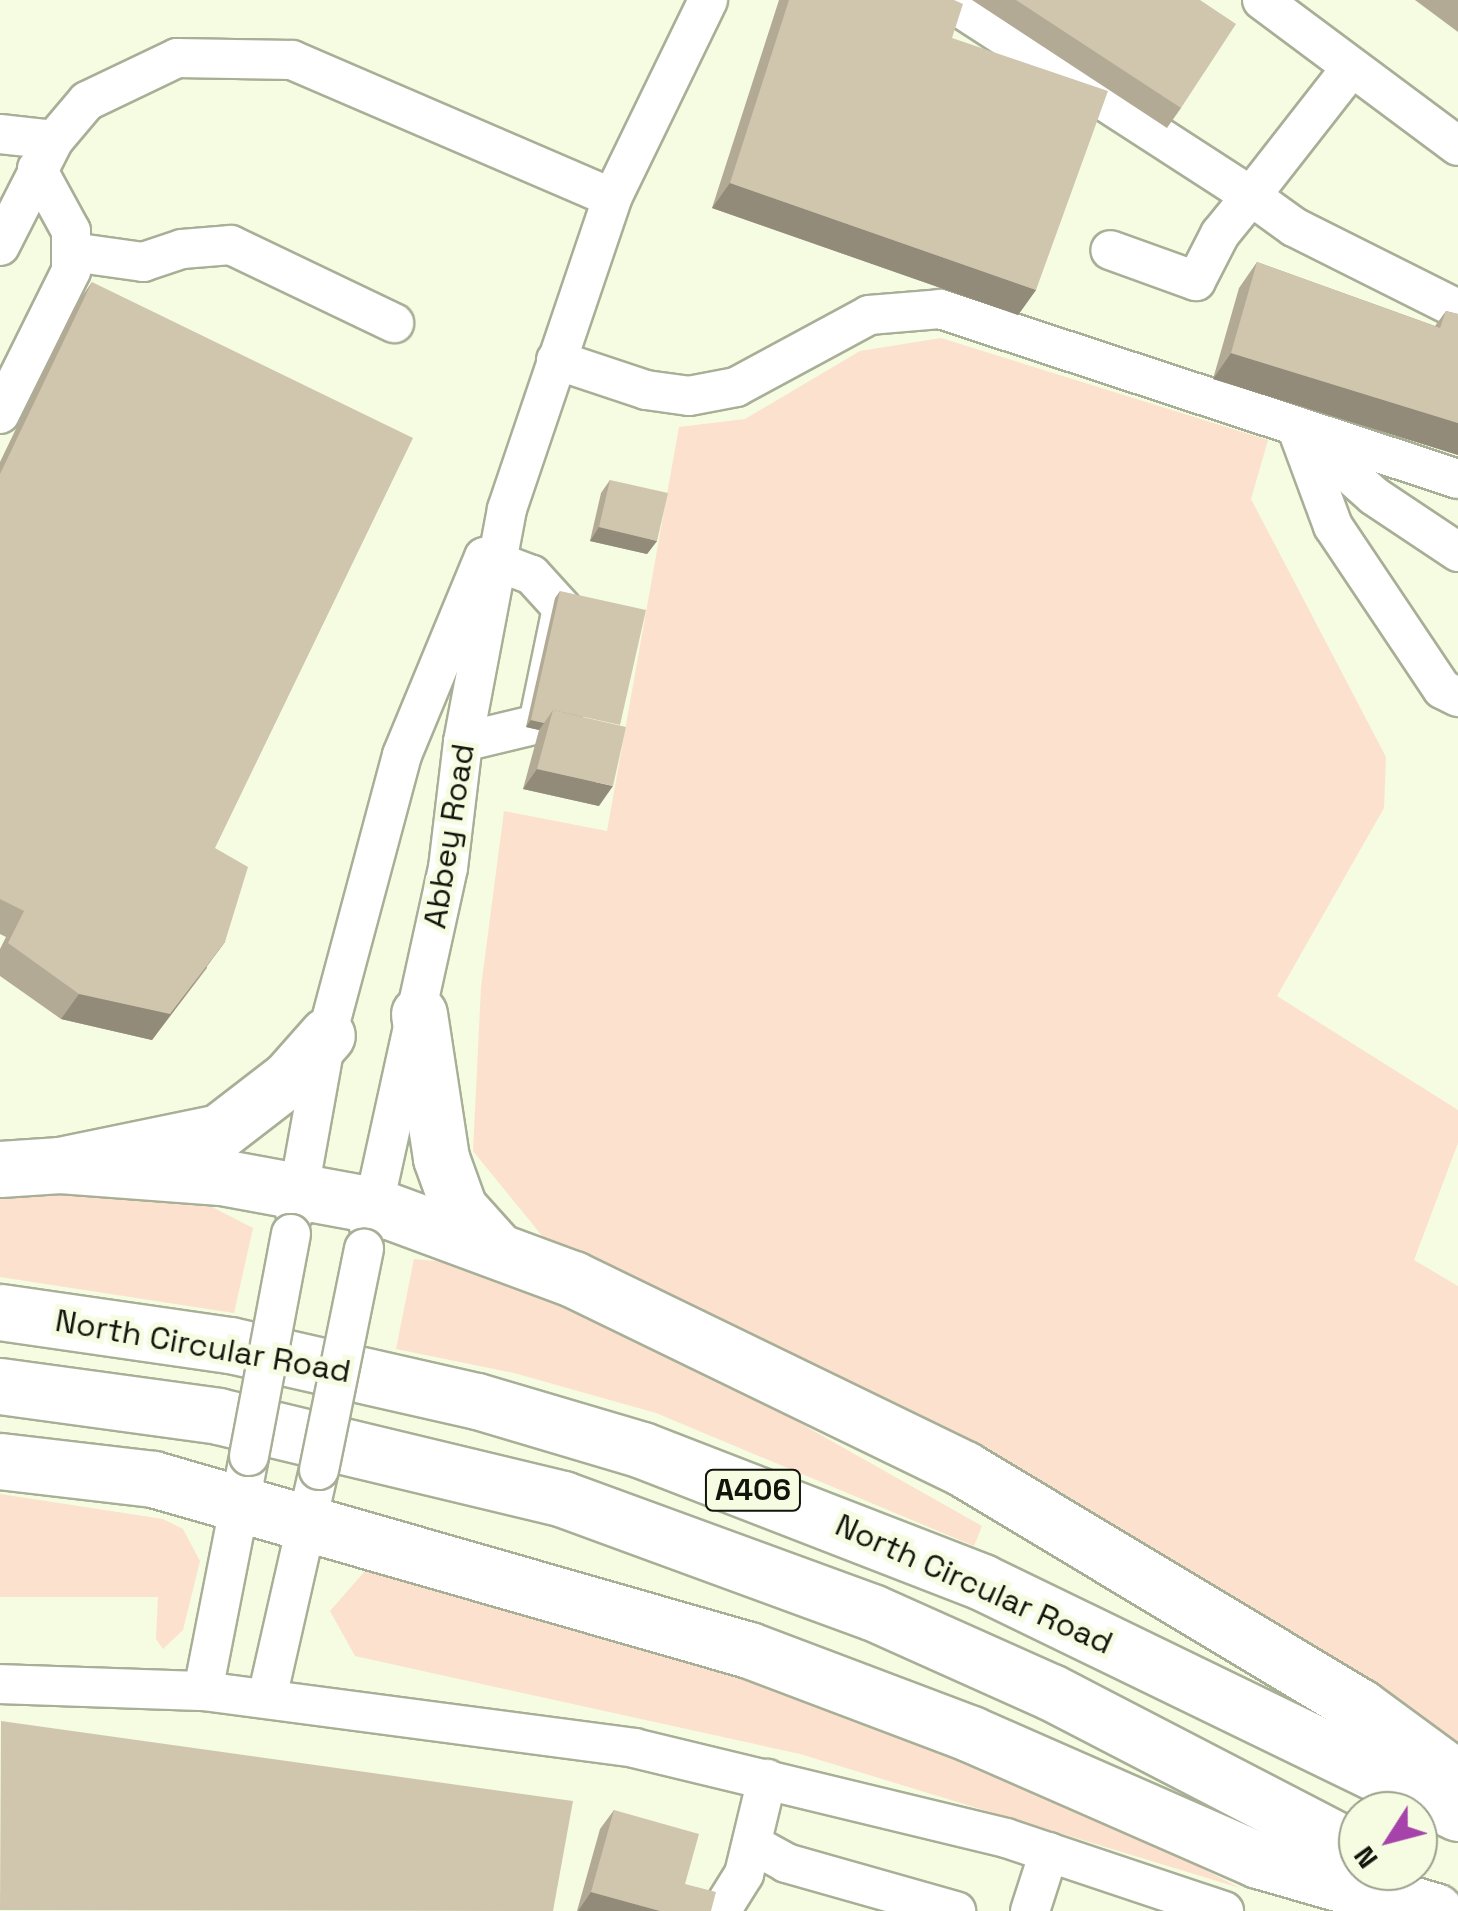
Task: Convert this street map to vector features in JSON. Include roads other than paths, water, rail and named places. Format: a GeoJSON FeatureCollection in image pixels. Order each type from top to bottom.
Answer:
{"type":"FeatureCollection","features":[{"type":"Feature","properties":{"kind":"highway"},"geometry":{"type":"LineString","coordinates":[[419,1014],[440,1158],[459,1208],[494,1248]]}},
{"type":"Feature","properties":{"kind":"highway"},"geometry":{"type":"LineString","coordinates":[[0,1169],[60,1165],[219,1132],[289,1078],[327,1035]]}},
{"type":"Feature","properties":{"kind":"highway"},"geometry":{"type":"LineString","coordinates":[[60,1165],[221,1178],[295,1213],[494,1248],[574,1278],[964,1468],[1360,1708],[1458,1778]]}},
{"type":"Feature","properties":{"kind":"highway","name":"North Circular Road"},"geometry":{"type":"LineString","coordinates":[[0,1312],[249,1349],[477,1401],[642,1450],[982,1582],[1458,1812]]}},
{"type":"Feature","properties":{"kind":"highway","name":"North Circular Road"},"geometry":{"type":"LineString","coordinates":[[0,1386],[218,1416],[563,1499],[872,1612],[1051,1692],[1338,1840]]}},
{"type":"Feature","properties":{"kind":"highway"},"geometry":{"type":"LineString","coordinates":[[0,1461],[153,1479],[245,1479],[314,1496],[750,1650],[971,1734],[1258,1860],[1435,1911]]}},
{"type":"Feature","properties":{"kind":"street"},"geometry":{"type":"LineString","coordinates":[[463,742],[538,724],[562,608],[532,575],[490,558],[612,198],[708,0]]}},
{"type":"Feature","properties":{"kind":"street"},"geometry":{"type":"LineString","coordinates":[[948,0],[1294,227],[1458,308]]}},
{"type":"Feature","properties":{"kind":"street"},"geometry":{"type":"LineString","coordinates":[[1262,0],[1458,146]]}},
{"type":"Feature","properties":{"kind":"street"},"geometry":{"type":"LineString","coordinates":[[0,246],[46,154],[87,101],[177,58],[292,60],[612,198]]}},
{"type":"Feature","properties":{"kind":"street"},"geometry":{"type":"LineString","coordinates":[[1110,250],[1196,281],[1220,234],[1350,68]]}},
{"type":"Feature","properties":{"kind":"street"},"geometry":{"type":"LineString","coordinates":[[0,134],[46,154],[71,231],[72,252],[71,272],[0,414]]}},
{"type":"Feature","properties":{"kind":"street"},"geometry":{"type":"LineString","coordinates":[[72,252],[143,262],[182,248],[231,246],[394,323]]}},
{"type":"Feature","properties":{"kind":"street"},"geometry":{"type":"LineString","coordinates":[[556,360],[646,390],[689,396],[736,386],[869,315],[940,308],[1458,480]]}},
{"type":"Feature","properties":{"kind":"street"},"geometry":{"type":"LineString","coordinates":[[1296,426],[1374,496],[1458,552]]}},
{"type":"Feature","properties":{"kind":"street"},"geometry":{"type":"LineString","coordinates":[[1296,426],[1318,497],[1342,543],[1442,689],[1458,696]]}},
{"type":"Feature","properties":{"kind":"street","name":"Abbey Road"},"geometry":{"type":"LineString","coordinates":[[267,1698],[419,1014],[490,558]]}},
{"type":"Feature","properties":{"kind":"street","name":"Abbey Road"},"geometry":{"type":"LineString","coordinates":[[203,1691],[327,1035],[402,755],[490,558]]}},
{"type":"Feature","properties":{"kind":"street"},"geometry":{"type":"LineString","coordinates":[[0,1684],[203,1691],[634,1748],[1049,1852],[1224,1911]]}},
{"type":"Feature","properties":{"kind":"street"},"geometry":{"type":"LineString","coordinates":[[722,1911],[754,1846],[767,1779]]}},
{"type":"Feature","properties":{"kind":"street"},"geometry":{"type":"LineString","coordinates":[[754,1846],[786,1863],[956,1911]]}},
{"type":"Feature","properties":{"kind":"street"},"geometry":{"type":"LineString","coordinates":[[1030,1911],[1049,1852]]}}]}
